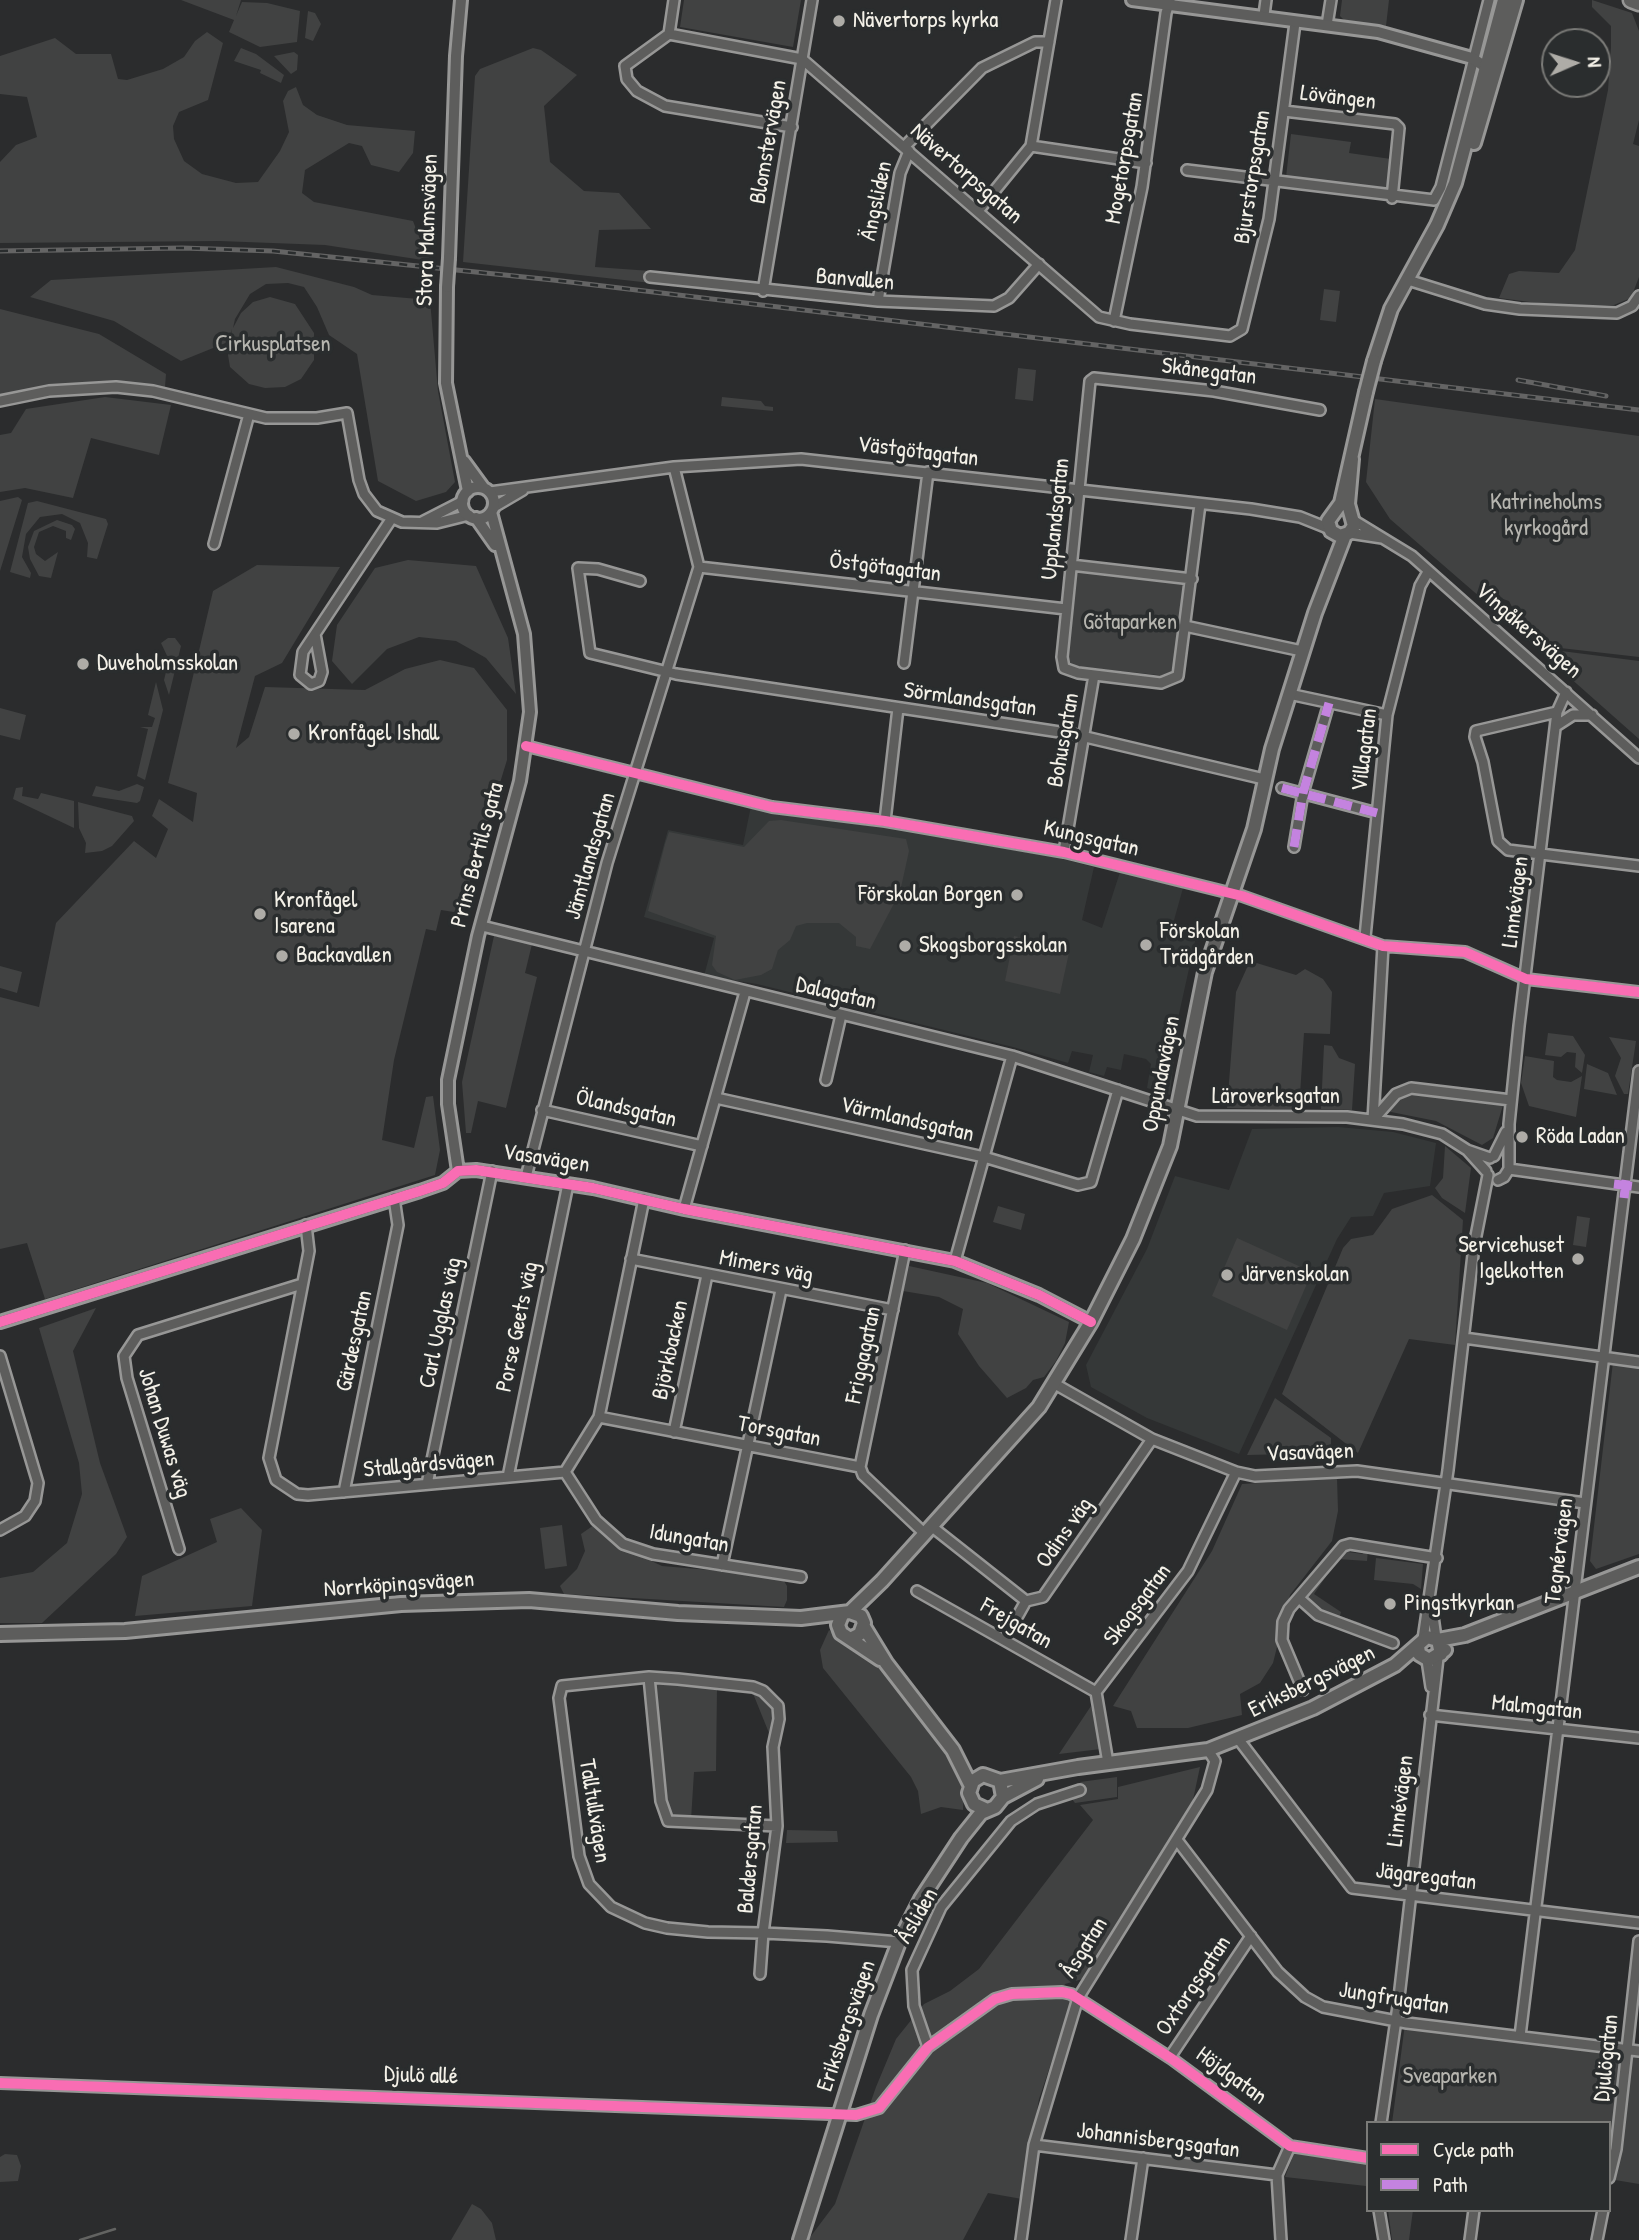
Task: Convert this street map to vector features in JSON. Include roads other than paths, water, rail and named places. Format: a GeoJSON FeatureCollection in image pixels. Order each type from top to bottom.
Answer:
{"type":"FeatureCollection","features":[{"type":"Feature","properties":{"kind":"main road"},"geometry":{"type":"LineString","coordinates":[[1341,524],[1352,459],[1374,361],[1391,309],[1427,254],[1456,200],[1504,0]]}},
{"type":"Feature","properties":{"kind":"main road"},"geometry":{"type":"LineString","coordinates":[[1489,69],[1516,0]]}},
{"type":"Feature","properties":{"kind":"main road"},"geometry":{"type":"LineString","coordinates":[[1631,0],[1639,3]]}},
{"type":"Feature","properties":{"kind":"main road","name":"Oppundavägen"},"geometry":{"type":"LineString","coordinates":[[846,1613],[882,1581],[1020,1431],[1055,1384],[1091,1322],[1143,1214],[1170,1146],[1179,1110],[1197,1000],[1254,829],[1264,779],[1341,524]]}},
{"type":"Feature","properties":{"kind":"main road","name":"Eriksbergsvägen"},"geometry":{"type":"LineString","coordinates":[[1000,1781],[1208,1750],[1238,1740],[1313,1708],[1395,1665],[1429,1641],[1465,1635],[1639,1567]]}},
{"type":"Feature","properties":{"kind":"main road","name":"Oppundavägen"},"geometry":{"type":"LineString","coordinates":[[864,1624],[882,1581]]}},
{"type":"Feature","properties":{"kind":"main road","name":"Norrköpingsvägen"},"geometry":{"type":"LineString","coordinates":[[0,1634],[125,1631],[369,1606],[482,1600],[529,1600],[678,1613],[801,1618],[846,1613]]}},
{"type":"Feature","properties":{"kind":"main road"},"geometry":{"type":"LineString","coordinates":[[886,1664],[852,1638],[844,1636],[839,1629],[846,1613],[858,1614],[886,1664],[953,1751],[970,1784],[971,1801],[979,1808],[987,1810],[995,1807],[1003,1797],[1000,1781],[983,1775],[953,1751]]}},
{"type":"Feature","properties":{"kind":"main road","name":"Norrköpingsvägen"},"geometry":{"type":"LineString","coordinates":[[801,1618],[839,1629]]}},
{"type":"Feature","properties":{"kind":"main road"},"geometry":{"type":"LineString","coordinates":[[852,1638],[860,1634],[864,1624]]}},
{"type":"Feature","properties":{"kind":"main road","name":"Eriksbergsvägen"},"geometry":{"type":"LineString","coordinates":[[1395,1665],[1433,1658],[1465,1635]]}},
{"type":"Feature","properties":{"kind":"main road"},"geometry":{"type":"LineString","coordinates":[[1429,1641],[1442,1648],[1433,1658],[1419,1654],[1429,1641]]}},
{"type":"Feature","properties":{"kind":"main road"},"geometry":{"type":"LineString","coordinates":[[970,1784],[983,1775]]}},
{"type":"Feature","properties":{"kind":"main road","name":"Eriksbergsvägen"},"geometry":{"type":"LineString","coordinates":[[1003,1797],[1041,1776]]}},
{"type":"Feature","properties":{"kind":"main road","name":"Eriksbergsvägen"},"geometry":{"type":"LineString","coordinates":[[961,1838],[971,1801]]}},
{"type":"Feature","properties":{"kind":"main road","name":"Eriksbergsvägen"},"geometry":{"type":"LineString","coordinates":[[800,2240],[871,2015],[899,1942],[920,1899],[961,1838],[987,1810]]}},
{"type":"Feature","properties":{"kind":"street","name":"Stora Malmsvägen"},"geometry":{"type":"LineString","coordinates":[[461,0],[457,36],[447,287],[446,383],[462,459],[465,496],[473,517]]}},
{"type":"Feature","properties":{"kind":"street"},"geometry":{"type":"LineString","coordinates":[[674,0],[669,34],[625,66],[627,79],[637,91],[665,106],[792,127]]}},
{"type":"Feature","properties":{"kind":"street","name":"Blomstervägen"},"geometry":{"type":"LineString","coordinates":[[762,291],[812,0]]}},
{"type":"Feature","properties":{"kind":"street"},"geometry":{"type":"LineString","coordinates":[[978,211],[1031,146],[1056,0]]}},
{"type":"Feature","properties":{"kind":"street"},"geometry":{"type":"LineString","coordinates":[[1132,0],[1264,15],[1295,23],[1391,35],[1472,58],[1489,69]]}},
{"type":"Feature","properties":{"kind":"street"},"geometry":{"type":"LineString","coordinates":[[1264,15],[1266,0]]}},
{"type":"Feature","properties":{"kind":"street"},"geometry":{"type":"LineString","coordinates":[[1327,25],[1331,0]]}},
{"type":"Feature","properties":{"kind":"street"},"geometry":{"type":"LineString","coordinates":[[1187,170],[1427,202],[1438,195],[1489,0]]}},
{"type":"Feature","properties":{"kind":"street","name":"Mogetorpsgatan"},"geometry":{"type":"LineString","coordinates":[[1114,321],[1146,163],[1170,3]]}},
{"type":"Feature","properties":{"kind":"street","name":"Bjurstorpsgatan"},"geometry":{"type":"LineString","coordinates":[[1237,334],[1242,329],[1269,219],[1295,23]]}},
{"type":"Feature","properties":{"kind":"street"},"geometry":{"type":"LineString","coordinates":[[669,34],[802,58]]}},
{"type":"Feature","properties":{"kind":"street","name":"Ängsliden"},"geometry":{"type":"LineString","coordinates":[[878,301],[900,173],[907,148],[982,68],[1035,42],[1049,41]]}},
{"type":"Feature","properties":{"kind":"street","name":"Nävertorpsgatan"},"geometry":{"type":"LineString","coordinates":[[802,58],[1099,317],[1230,336],[1237,334]]}},
{"type":"Feature","properties":{"kind":"street","name":"Lövängen"},"geometry":{"type":"LineString","coordinates":[[1284,110],[1395,124],[1399,128],[1392,198]]}},
{"type":"Feature","properties":{"kind":"street"},"geometry":{"type":"LineString","coordinates":[[1031,146],[1146,163]]}},
{"type":"Feature","properties":{"kind":"street","name":"Banvallen"},"geometry":{"type":"LineString","coordinates":[[650,277],[762,291],[878,301],[994,306],[1009,298],[1039,264]]}},
{"type":"Feature","properties":{"kind":"street"},"geometry":{"type":"LineString","coordinates":[[1408,280],[1485,304],[1520,309],[1617,313],[1632,306],[1639,296]]}},
{"type":"Feature","properties":{"kind":"street","name":"Skånegatan"},"geometry":{"type":"LineString","coordinates":[[1092,379],[1246,396],[1320,410]]}},
{"type":"Feature","properties":{"kind":"street","name":"Upplandsgatan"},"geometry":{"type":"LineString","coordinates":[[1092,379],[1088,386],[1077,490],[1062,664],[1070,671],[1094,675]]}},
{"type":"Feature","properties":{"kind":"street"},"geometry":{"type":"LineString","coordinates":[[0,401],[49,391],[116,387],[180,396],[249,414],[291,418],[347,414],[364,494],[377,511],[392,518],[437,523],[473,517],[492,510]]}},
{"type":"Feature","properties":{"kind":"street"},"geometry":{"type":"LineString","coordinates":[[214,544],[249,414]]}},
{"type":"Feature","properties":{"kind":"street","name":"Västgötagatan"},"geometry":{"type":"LineString","coordinates":[[486,490],[674,467],[793,458],[1200,504],[1341,524]]}},
{"type":"Feature","properties":{"kind":"street","name":"Stora Malmsvägen"},"geometry":{"type":"LineString","coordinates":[[462,459],[486,490]]}},
{"type":"Feature","properties":{"kind":"street"},"geometry":{"type":"LineString","coordinates":[[674,467],[699,567]]}},
{"type":"Feature","properties":{"kind":"street"},"geometry":{"type":"LineString","coordinates":[[904,663],[928,472]]}},
{"type":"Feature","properties":{"kind":"street","name":"Västgötagatan"},"geometry":{"type":"LineString","coordinates":[[492,510],[531,486]]}},
{"type":"Feature","properties":{"kind":"street"},"geometry":{"type":"LineString","coordinates":[[421,522],[465,496],[486,490]]}},
{"type":"Feature","properties":{"kind":"street","name":"Prins Bertils gata"},"geometry":{"type":"LineString","coordinates":[[458,1171],[447,1085],[526,746],[530,712],[528,663],[517,606],[499,551],[486,490]]}},
{"type":"Feature","properties":{"kind":"street"},"geometry":{"type":"LineString","coordinates":[[1094,675],[1161,682],[1177,677],[1200,504]]}},
{"type":"Feature","properties":{"kind":"street","name":"Prins Bertils gata"},"geometry":{"type":"LineString","coordinates":[[473,517],[499,551]]}},
{"type":"Feature","properties":{"kind":"street"},"geometry":{"type":"LineString","coordinates":[[314,634],[322,673],[319,681],[311,684],[302,678],[299,664],[303,652],[314,634],[392,518]]}},
{"type":"Feature","properties":{"kind":"street","name":"Vingåkersvägen"},"geometry":{"type":"LineString","coordinates":[[1341,524],[1388,539],[1639,758]]}},
{"type":"Feature","properties":{"kind":"street"},"geometry":{"type":"LineString","coordinates":[[1071,565],[1192,579]]}},
{"type":"Feature","properties":{"kind":"street","name":"Östgötagatan"},"geometry":{"type":"LineString","coordinates":[[699,567],[1066,609]]}},
{"type":"Feature","properties":{"kind":"street","name":"Jämtlandsgatan"},"geometry":{"type":"LineString","coordinates":[[526,1177],[583,951],[699,567]]}},
{"type":"Feature","properties":{"kind":"street","name":"Sörmlandsgatan"},"geometry":{"type":"LineString","coordinates":[[640,581],[598,569],[578,568],[590,653],[667,672],[1084,737],[1264,779]]}},
{"type":"Feature","properties":{"kind":"street","name":"Villagatan"},"geometry":{"type":"LineString","coordinates":[[1365,937],[1387,715],[1420,586],[1429,572]]}},
{"type":"Feature","properties":{"kind":"street"},"geometry":{"type":"LineString","coordinates":[[1185,626],[1302,651]]}},
{"type":"Feature","properties":{"kind":"street","name":"Bohusgatan"},"geometry":{"type":"LineString","coordinates":[[1064,852],[1094,675]]}},
{"type":"Feature","properties":{"kind":"street","name":"Linnévägen"},"geometry":{"type":"LineString","coordinates":[[1508,1165],[1508,1124],[1557,712],[1566,692]]}},
{"type":"Feature","properties":{"kind":"street"},"geometry":{"type":"LineString","coordinates":[[1289,694],[1387,715]]}},
{"type":"Feature","properties":{"kind":"street"},"geometry":{"type":"LineString","coordinates":[[1294,847],[1303,793],[1329,703]]}},
{"type":"Feature","properties":{"kind":"street"},"geometry":{"type":"LineString","coordinates":[[886,821],[898,708]]}},
{"type":"Feature","properties":{"kind":"street"},"geometry":{"type":"LineString","coordinates":[[1557,712],[1494,725],[1476,733],[1498,841],[1508,850],[1639,866]]}},
{"type":"Feature","properties":{"kind":"street"},"geometry":{"type":"LineString","coordinates":[[1556,726],[1573,716],[1592,715]]}},
{"type":"Feature","properties":{"kind":"street","name":"Kungsgatan"},"geometry":{"type":"LineString","coordinates":[[526,746],[762,805],[886,821],[1064,852],[1231,895],[1365,937],[1383,946],[1465,952],[1526,979],[1639,992]]}},
{"type":"Feature","properties":{"kind":"street"},"geometry":{"type":"LineString","coordinates":[[1282,788],[1377,813]]}},
{"type":"Feature","properties":{"kind":"street","name":"Dalagatan"},"geometry":{"type":"LineString","coordinates":[[482,926],[1012,1056],[1179,1110]]}},
{"type":"Feature","properties":{"kind":"street"},"geometry":{"type":"LineString","coordinates":[[1373,1120],[1383,946]]}},
{"type":"Feature","properties":{"kind":"street","name":"Ölandsgatan"},"geometry":{"type":"LineString","coordinates":[[684,1209],[745,992]]}},
{"type":"Feature","properties":{"kind":"street"},"geometry":{"type":"LineString","coordinates":[[826,1080],[841,1015]]}},
{"type":"Feature","properties":{"kind":"street"},"geometry":{"type":"LineString","coordinates":[[956,1261],[1012,1056]]}},
{"type":"Feature","properties":{"kind":"street","name":"Tegnérvägen"},"geometry":{"type":"LineString","coordinates":[[1520,2036],[1639,1071]]}},
{"type":"Feature","properties":{"kind":"street","name":"Läroverksgatan"},"geometry":{"type":"LineString","coordinates":[[1373,1120],[1396,1094],[1411,1088],[1511,1100]]}},
{"type":"Feature","properties":{"kind":"street","name":"Värmlandsgatan"},"geometry":{"type":"LineString","coordinates":[[716,1098],[984,1157],[1078,1185],[1087,1185],[1091,1182],[1118,1090]]}},
{"type":"Feature","properties":{"kind":"street","name":"Ölandsgatan"},"geometry":{"type":"LineString","coordinates":[[542,1110],[702,1146]]}},
{"type":"Feature","properties":{"kind":"street","name":"Läroverksgatan"},"geometry":{"type":"LineString","coordinates":[[1179,1110],[1202,1116],[1347,1117],[1373,1120],[1428,1130],[1467,1150],[1508,1165],[1639,1188]]}},
{"type":"Feature","properties":{"kind":"street","name":"Linnévägen"},"geometry":{"type":"LineString","coordinates":[[1487,1173],[1508,1124]]}},
{"type":"Feature","properties":{"kind":"street","name":"Läroverksgatan"},"geometry":{"type":"LineString","coordinates":[[1467,1150],[1487,1173]]}},
{"type":"Feature","properties":{"kind":"street"},"geometry":{"type":"LineString","coordinates":[[1484,1201],[1498,1180],[1504,1177],[1508,1165]]}},
{"type":"Feature","properties":{"kind":"street","name":"Vasavägen"},"geometry":{"type":"LineString","coordinates":[[0,1322],[443,1183],[458,1171],[492,1171],[956,1261],[1028,1290],[1091,1322]]}},
{"type":"Feature","properties":{"kind":"street","name":"Carl Ugglas väg"},"geometry":{"type":"LineString","coordinates":[[427,1484],[492,1171]]}},
{"type":"Feature","properties":{"kind":"street"},"geometry":{"type":"LineString","coordinates":[[1429,1641],[1430,1601],[1474,1246],[1487,1173],[1498,1180]]}},
{"type":"Feature","properties":{"kind":"street","name":"Porse Geets väg"},"geometry":{"type":"LineString","coordinates":[[508,1477],[568,1184]]}},
{"type":"Feature","properties":{"kind":"street","name":"Gärdesgatan"},"geometry":{"type":"LineString","coordinates":[[344,1492],[398,1225],[394,1198]]}},
{"type":"Feature","properties":{"kind":"street"},"geometry":{"type":"LineString","coordinates":[[565,1472],[599,1417],[644,1199]]}},
{"type":"Feature","properties":{"kind":"street","name":"Stallgårdsvägen"},"geometry":{"type":"LineString","coordinates":[[306,1225],[310,1242],[269,1458],[276,1480],[297,1494],[565,1472]]}},
{"type":"Feature","properties":{"kind":"street","name":"Friggagatan"},"geometry":{"type":"LineString","coordinates":[[860,1467],[905,1250]]}},
{"type":"Feature","properties":{"kind":"street","name":"Mimers väg"},"geometry":{"type":"LineString","coordinates":[[631,1259],[893,1310]]}},
{"type":"Feature","properties":{"kind":"street","name":"Björkbacken"},"geometry":{"type":"LineString","coordinates":[[674,1432],[707,1275]]}},
{"type":"Feature","properties":{"kind":"street","name":"Johan Duwas väg"},"geometry":{"type":"LineString","coordinates":[[179,1549],[127,1378],[124,1356],[138,1335],[302,1284]]}},
{"type":"Feature","properties":{"kind":"street"},"geometry":{"type":"LineString","coordinates":[[722,1565],[781,1290]]}},
{"type":"Feature","properties":{"kind":"street"},"geometry":{"type":"LineString","coordinates":[[1464,1338],[1639,1363]]}},
{"type":"Feature","properties":{"kind":"street"},"geometry":{"type":"LineString","coordinates":[[0,1356],[38,1483],[35,1501],[25,1517],[0,1530]]}},
{"type":"Feature","properties":{"kind":"street","name":"Vasavägen"},"geometry":{"type":"LineString","coordinates":[[1055,1384],[1152,1439],[1236,1472],[1255,1476],[1357,1471],[1585,1503]]}},
{"type":"Feature","properties":{"kind":"street","name":"Torsgatan"},"geometry":{"type":"LineString","coordinates":[[599,1417],[860,1467]]}},
{"type":"Feature","properties":{"kind":"street","name":"Odins väg"},"geometry":{"type":"LineString","coordinates":[[1004,1640],[1026,1601],[1043,1597],[1152,1439]]}},
{"type":"Feature","properties":{"kind":"street"},"geometry":{"type":"LineString","coordinates":[[860,1467],[863,1475],[928,1530],[1026,1601]]}},
{"type":"Feature","properties":{"kind":"street","name":"Idungatan"},"geometry":{"type":"LineString","coordinates":[[565,1472],[597,1520],[623,1544],[653,1554],[801,1577]]}},
{"type":"Feature","properties":{"kind":"street","name":"Skogsgatan"},"geometry":{"type":"LineString","coordinates":[[1096,1692],[1188,1571],[1236,1472]]}},
{"type":"Feature","properties":{"kind":"street"},"geometry":{"type":"LineString","coordinates":[[1303,1690],[1282,1640],[1285,1616],[1343,1546],[1350,1544],[1437,1558]]}},
{"type":"Feature","properties":{"kind":"street","name":"Frejgatan"},"geometry":{"type":"LineString","coordinates":[[917,1591],[1096,1692]]}},
{"type":"Feature","properties":{"kind":"street"},"geometry":{"type":"LineString","coordinates":[[1299,1598],[1318,1615],[1393,1643]]}},
{"type":"Feature","properties":{"kind":"street","name":"Linnévägen"},"geometry":{"type":"LineString","coordinates":[[1381,2121],[1433,1692],[1433,1658]]}},
{"type":"Feature","properties":{"kind":"street"},"geometry":{"type":"LineString","coordinates":[[649,1678],[661,1801],[668,1821],[777,1826]]}},
{"type":"Feature","properties":{"kind":"street","name":"Talltullvägen"},"geometry":{"type":"LineString","coordinates":[[773,1747],[778,1706],[763,1691],[753,1687],[649,1678],[562,1686],[559,1698],[583,1874],[596,1895],[611,1907],[645,1923],[708,1932],[899,1942]]}},
{"type":"Feature","properties":{"kind":"street"},"geometry":{"type":"LineString","coordinates":[[1096,1692],[1108,1763]]}},
{"type":"Feature","properties":{"kind":"street","name":"Malmgatan"},"geometry":{"type":"LineString","coordinates":[[1430,1716],[1639,1738]]}},
{"type":"Feature","properties":{"kind":"street","name":"Jägaregatan"},"geometry":{"type":"LineString","coordinates":[[1238,1740],[1346,1884],[1352,1888],[1639,1923]]}},
{"type":"Feature","properties":{"kind":"street","name":"Baldersgatan"},"geometry":{"type":"LineString","coordinates":[[760,1974],[777,1826],[773,1747]]}},
{"type":"Feature","properties":{"kind":"street","name":"Åsgatan"},"geometry":{"type":"LineString","coordinates":[[1021,2240],[1034,2145],[1078,1998],[1207,1790],[1211,1777],[1206,1762],[1208,1750]]}},
{"type":"Feature","properties":{"kind":"street","name":"Åsliden"},"geometry":{"type":"LineString","coordinates":[[928,2047],[914,2006],[912,1970],[941,1907],[1011,1821],[1037,1804],[1080,1790]]}},
{"type":"Feature","properties":{"kind":"street","name":"Jungfrugatan"},"geometry":{"type":"LineString","coordinates":[[1177,1840],[1278,1972],[1305,1997],[1335,2011],[1639,2051]]}},
{"type":"Feature","properties":{"kind":"street","name":"Oxtorgsgatan"},"geometry":{"type":"LineString","coordinates":[[1170,2057],[1251,1936]]}},
{"type":"Feature","properties":{"kind":"street","name":"Djulögatan"},"geometry":{"type":"LineString","coordinates":[[1611,2170],[1616,2149],[1639,1941]]}},
{"type":"Feature","properties":{"kind":"street"},"geometry":{"type":"LineString","coordinates":[[840,2113],[856,2115],[879,2108],[928,2047],[976,2010],[1003,1995],[1062,1992],[1078,1998]]}},
{"type":"Feature","properties":{"kind":"street","name":"Höjdgatan"},"geometry":{"type":"LineString","coordinates":[[1078,1998],[1170,2057],[1290,2146],[1366,2158]]}},
{"type":"Feature","properties":{"kind":"street","name":"Djulö allé"},"geometry":{"type":"LineString","coordinates":[[0,2083],[840,2113]]}},
{"type":"Feature","properties":{"kind":"street","name":"Johannisbergsgatan"},"geometry":{"type":"LineString","coordinates":[[1034,2145],[1277,2175]]}},
{"type":"Feature","properties":{"kind":"street"},"geometry":{"type":"LineString","coordinates":[[1281,2240],[1277,2175],[1290,2146]]}},
{"type":"Feature","properties":{"kind":"street"},"geometry":{"type":"LineString","coordinates":[[1131,2240],[1143,2158]]}},
{"type":"Feature","properties":{"kind":"street"},"geometry":{"type":"LineString","coordinates":[[1379,2212],[1384,2240]]}},
{"type":"Feature","properties":{"kind":"street"},"geometry":{"type":"LineString","coordinates":[[1471,2240],[1474,2212]]}},
{"type":"Feature","properties":{"kind":"street"},"geometry":{"type":"LineString","coordinates":[[1597,2240],[1603,2212]]}},
{"type":"Feature","properties":{"kind":"waterway"},"geometry":{"type":"LineString","coordinates":[[80,2240],[115,2229]]}},
{"type":"Feature","properties":{"kind":"railway"},"geometry":{"type":"LineString","coordinates":[[0,251],[182,248],[273,251],[553,280],[1639,410]]}},
{"type":"Feature","properties":{"kind":"railway"},"geometry":{"type":"LineString","coordinates":[[1518,380],[1606,396]]}},
{"type":"Feature","properties":{"kind":"place","name":"Nävertorps kyrka"},"geometry":{"type":"Point","coordinates":[839,21]}},
{"type":"Feature","properties":{"kind":"place","name":"Duveholmsskolan"},"geometry":{"type":"Point","coordinates":[83,664]}},
{"type":"Feature","properties":{"kind":"place","name":"Kronfågel Ishall"},"geometry":{"type":"Point","coordinates":[294,734]}},
{"type":"Feature","properties":{"kind":"place","name":"Förskolan Borgen"},"geometry":{"type":"Point","coordinates":[1017,895]}},
{"type":"Feature","properties":{"kind":"place","name":"Kronfågel Isarena"},"geometry":{"type":"Point","coordinates":[260,914]}},
{"type":"Feature","properties":{"kind":"place","name":"Förskolan Trädgården"},"geometry":{"type":"Point","coordinates":[1146,945]}},
{"type":"Feature","properties":{"kind":"place","name":"Skogsborgsskolan"},"geometry":{"type":"Point","coordinates":[905,946]}},
{"type":"Feature","properties":{"kind":"place","name":"Backavallen"},"geometry":{"type":"Point","coordinates":[282,956]}},
{"type":"Feature","properties":{"kind":"place","name":"Röda Ladan"},"geometry":{"type":"Point","coordinates":[1522,1137]}},
{"type":"Feature","properties":{"kind":"place","name":"Servicehuset Igelkotten"},"geometry":{"type":"Point","coordinates":[1578,1259]}},
{"type":"Feature","properties":{"kind":"place","name":"Järvenskolan"},"geometry":{"type":"Point","coordinates":[1227,1275]}},
{"type":"Feature","properties":{"kind":"place","name":"Pingstkyrkan"},"geometry":{"type":"Point","coordinates":[1390,1604]}},
{"type":"Feature","properties":{"kind":"park label","name":"Cirkusplatsen"},"geometry":{"type":"Point","coordinates":[273,345]}},
{"type":"Feature","properties":{"kind":"park label","name":"Katrineholms kyrkogård"},"geometry":{"type":"Point","coordinates":[1546,516]}},
{"type":"Feature","properties":{"kind":"park label","name":"Götaparken"},"geometry":{"type":"Point","coordinates":[1130,623]}},
{"type":"Feature","properties":{"kind":"park label","name":"Sveaparken"},"geometry":{"type":"Point","coordinates":[1450,2077]}}]}
